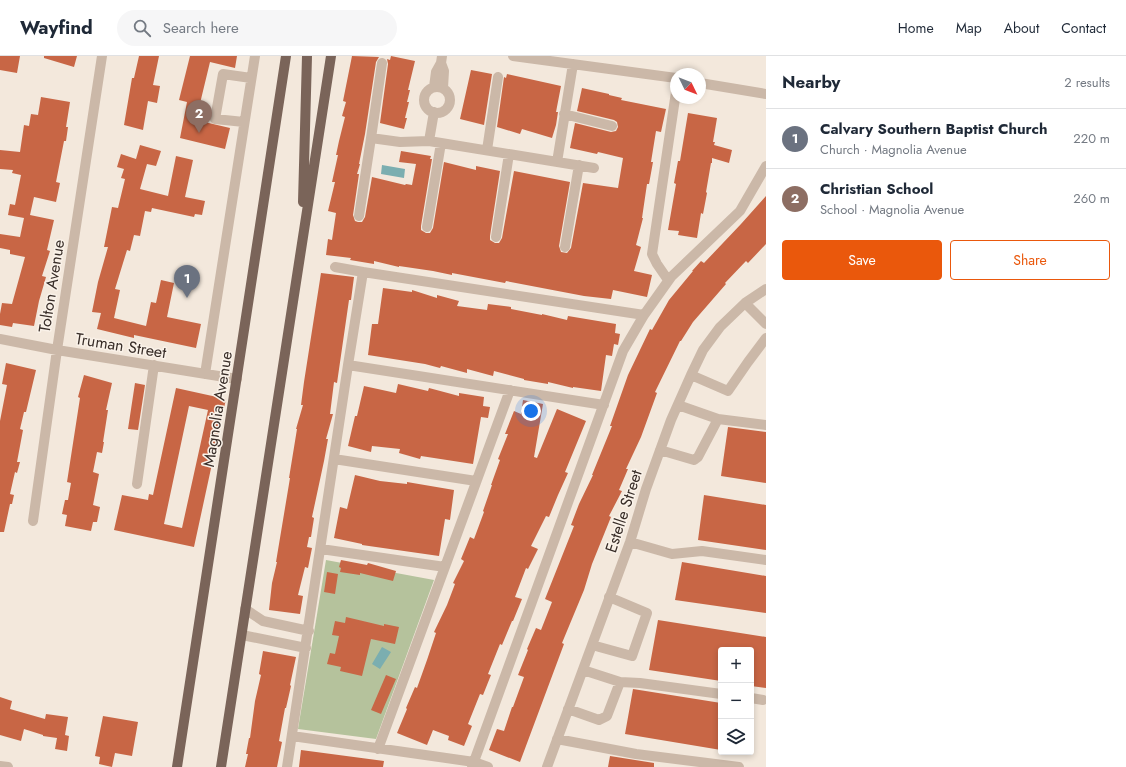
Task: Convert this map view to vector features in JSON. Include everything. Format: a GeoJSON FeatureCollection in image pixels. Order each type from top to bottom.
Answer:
{"type":"FeatureCollection","features":[{"type":"Feature","properties":{"kind":"main road","name":"Magnolia Avenue"},"geometry":{"type":"LineString","coordinates":[[177,767],[286,56]]}},
{"type":"Feature","properties":{"kind":"main road"},"geometry":{"type":"LineString","coordinates":[[302,244],[307,56]]}},
{"type":"Feature","properties":{"kind":"main road"},"geometry":{"type":"LineString","coordinates":[[222,767],[245,609],[331,56]]}},
{"type":"Feature","properties":{"kind":"street","name":"Tolton Avenue"},"geometry":{"type":"LineString","coordinates":[[33,521],[57,350],[102,56]]}},
{"type":"Feature","properties":{"kind":"street","name":"Magnolia Avenue"},"geometry":{"type":"LineString","coordinates":[[205,374],[255,56]]}},
{"type":"Feature","properties":{"kind":"street"},"geometry":{"type":"LineString","coordinates":[[514,56],[670,77]]}},
{"type":"Feature","properties":{"kind":"street"},"geometry":{"type":"LineString","coordinates":[[438,87],[427,92],[424,100],[427,108],[434,112],[442,112],[450,102],[449,94],[438,87],[436,72],[442,59]]}},
{"type":"Feature","properties":{"kind":"street"},"geometry":{"type":"LineString","coordinates":[[359,216],[382,63]]}},
{"type":"Feature","properties":{"kind":"street"},"geometry":{"type":"LineString","coordinates":[[557,162],[573,64]]}},
{"type":"Feature","properties":{"kind":"street"},"geometry":{"type":"LineString","coordinates":[[244,122],[216,119],[223,74],[251,78]]}},
{"type":"Feature","properties":{"kind":"street"},"geometry":{"type":"LineString","coordinates":[[487,150],[498,77]]}},
{"type":"Feature","properties":{"kind":"street"},"geometry":{"type":"LineString","coordinates":[[706,83],[766,94]]}},
{"type":"Feature","properties":{"kind":"street"},"geometry":{"type":"LineString","coordinates":[[668,280],[652,254],[674,104]]}},
{"type":"Feature","properties":{"kind":"street"},"geometry":{"type":"LineString","coordinates":[[429,141],[434,112]]}},
{"type":"Feature","properties":{"kind":"street"},"geometry":{"type":"LineString","coordinates":[[564,114],[612,126]]}},
{"type":"Feature","properties":{"kind":"street"},"geometry":{"type":"LineString","coordinates":[[371,138],[400,142],[441,142],[594,168]]}},
{"type":"Feature","properties":{"kind":"street"},"geometry":{"type":"LineString","coordinates":[[427,227],[441,142]]}},
{"type":"Feature","properties":{"kind":"street"},"geometry":{"type":"LineString","coordinates":[[496,236],[510,154]]}},
{"type":"Feature","properties":{"kind":"street"},"geometry":{"type":"LineString","coordinates":[[565,247],[579,165]]}},
{"type":"Feature","properties":{"kind":"street"},"geometry":{"type":"LineString","coordinates":[[473,764],[623,351],[644,315],[668,280],[740,212],[766,166]]}},
{"type":"Feature","properties":{"kind":"street"},"geometry":{"type":"LineString","coordinates":[[334,266],[363,272],[644,315]]}},
{"type":"Feature","properties":{"kind":"street"},"geometry":{"type":"LineString","coordinates":[[288,767],[363,272]]}},
{"type":"Feature","properties":{"kind":"street","name":"Estelle Street"},"geometry":{"type":"LineString","coordinates":[[547,767],[630,542],[646,489],[660,450],[691,375],[703,350],[720,327],[745,303],[766,289]]}},
{"type":"Feature","properties":{"kind":"street"},"geometry":{"type":"LineString","coordinates":[[745,303],[766,324]]}},
{"type":"Feature","properties":{"kind":"street"},"geometry":{"type":"LineString","coordinates":[[691,375],[728,391],[766,338]]}},
{"type":"Feature","properties":{"kind":"street","name":"Truman Street"},"geometry":{"type":"LineString","coordinates":[[0,339],[57,350],[237,379]]}},
{"type":"Feature","properties":{"kind":"street"},"geometry":{"type":"LineString","coordinates":[[136,484],[154,365]]}},
{"type":"Feature","properties":{"kind":"street"},"geometry":{"type":"LineString","coordinates":[[348,365],[604,404]]}},
{"type":"Feature","properties":{"kind":"street"},"geometry":{"type":"LineString","coordinates":[[378,749],[510,390]]}},
{"type":"Feature","properties":{"kind":"street"},"geometry":{"type":"LineString","coordinates":[[678,405],[718,419],[766,425]]}},
{"type":"Feature","properties":{"kind":"street"},"geometry":{"type":"LineString","coordinates":[[660,450],[694,460],[698,457],[718,419]]}},
{"type":"Feature","properties":{"kind":"street"},"geometry":{"type":"LineString","coordinates":[[334,459],[476,481]]}},
{"type":"Feature","properties":{"kind":"street"},"geometry":{"type":"LineString","coordinates":[[630,542],[672,554],[702,551],[766,560]]}},
{"type":"Feature","properties":{"kind":"street"},"geometry":{"type":"LineString","coordinates":[[321,549],[445,567]]}},
{"type":"Feature","properties":{"kind":"street"},"geometry":{"type":"LineString","coordinates":[[592,645],[632,656],[647,613],[610,597]]}},
{"type":"Feature","properties":{"kind":"street"},"geometry":{"type":"LineString","coordinates":[[245,609],[263,621],[309,631]]}},
{"type":"Feature","properties":{"kind":"street"},"geometry":{"type":"LineString","coordinates":[[242,635],[306,648]]}},
{"type":"Feature","properties":{"kind":"street"},"geometry":{"type":"LineString","coordinates":[[583,670],[620,682],[640,683],[718,694]]}},
{"type":"Feature","properties":{"kind":"street"},"geometry":{"type":"LineString","coordinates":[[568,710],[599,720],[606,716],[620,682]]}},
{"type":"Feature","properties":{"kind":"street"},"geometry":{"type":"LineString","coordinates":[[754,698],[763,700]]}},
{"type":"Feature","properties":{"kind":"street"},"geometry":{"type":"LineString","coordinates":[[292,736],[488,767]]}},
{"type":"Feature","properties":{"kind":"street"},"geometry":{"type":"LineString","coordinates":[[557,739],[636,754],[739,767]]}},
{"type":"Feature","properties":{"kind":"street"},"geometry":{"type":"LineString","coordinates":[[0,766],[8,767]]}},
{"type":"Feature","properties":{"kind":"green space"},"geometry":{"type":"Polygon","coordinates":[[[326,560],[434,580],[376,739],[298,729],[326,560]]]}},
{"type":"Feature","properties":{"kind":"water"},"geometry":{"type":"Polygon","coordinates":[[[382,165],[405,169],[404,178],[381,174],[382,165]]]}},
{"type":"Feature","properties":{"kind":"water"},"geometry":{"type":"Polygon","coordinates":[[[382,647],[391,652],[380,669],[372,664],[382,647]]]}},
{"type":"Feature","properties":{"kind":"building"},"geometry":{"type":"Polygon","coordinates":[[[0,56],[20,56],[17,73],[0,70],[0,56]]]}},
{"type":"Feature","properties":{"kind":"building"},"geometry":{"type":"Polygon","coordinates":[[[44,56],[77,56],[74,67],[44,58],[44,56]]]}},
{"type":"Feature","properties":{"kind":"building"},"geometry":{"type":"Polygon","coordinates":[[[139,56],[159,56],[153,85],[160,86],[157,103],[148,101],[143,130],[124,125],[132,78],[134,78],[139,56]]]}},
{"type":"Feature","properties":{"kind":"building"},"geometry":{"type":"Polygon","coordinates":[[[190,56],[237,56],[235,68],[210,62],[196,120],[230,128],[225,149],[180,138],[187,102],[179,100],[190,56]]]}},
{"type":"Feature","properties":{"kind":"building"},"geometry":{"type":"Polygon","coordinates":[[[352,56],[379,57],[376,62],[360,164],[357,174],[359,174],[353,215],[355,221],[358,222],[362,222],[365,217],[372,177],[405,185],[412,185],[416,164],[399,162],[401,151],[431,156],[430,159],[432,159],[421,226],[421,230],[426,233],[430,233],[433,228],[444,162],[476,170],[476,166],[500,171],[490,236],[490,240],[495,243],[499,243],[502,238],[514,171],[570,182],[559,246],[561,252],[567,253],[571,248],[583,183],[618,188],[623,158],[598,152],[597,154],[570,148],[575,123],[611,132],[616,131],[618,127],[617,122],[614,120],[577,111],[582,88],[622,98],[621,100],[666,109],[661,132],[656,131],[651,162],[653,162],[649,184],[647,184],[643,218],[636,245],[641,247],[634,271],[652,275],[647,297],[613,290],[611,299],[584,296],[506,281],[505,283],[452,273],[452,275],[399,267],[374,261],[374,264],[350,260],[351,258],[326,255],[328,239],[332,240],[336,213],[328,211],[335,182],[332,182],[338,155],[336,155],[345,117],[342,116],[346,102],[343,101],[352,56]]]}},
{"type":"Feature","properties":{"kind":"building"},"geometry":{"type":"Polygon","coordinates":[[[391,56],[415,61],[408,90],[410,90],[407,102],[409,102],[404,129],[380,123],[388,64],[387,59],[390,60],[391,56]]]}},
{"type":"Feature","properties":{"kind":"building"},"geometry":{"type":"Polygon","coordinates":[[[471,70],[492,74],[484,125],[460,119],[471,70]]]}},
{"type":"Feature","properties":{"kind":"building"},"geometry":{"type":"Polygon","coordinates":[[[507,74],[561,86],[556,112],[558,112],[556,125],[552,138],[522,129],[520,134],[497,127],[504,77],[506,78],[507,74]]]}},
{"type":"Feature","properties":{"kind":"building"},"geometry":{"type":"Polygon","coordinates":[[[41,97],[70,102],[66,127],[68,127],[56,182],[60,183],[56,202],[34,197],[30,215],[54,220],[47,250],[50,251],[42,276],[46,277],[34,326],[13,323],[12,327],[0,325],[2,303],[12,304],[25,257],[10,254],[10,250],[0,248],[0,234],[20,237],[24,218],[8,215],[10,204],[15,205],[21,175],[12,173],[13,170],[0,169],[0,150],[20,152],[24,125],[29,126],[31,114],[38,115],[41,97]]]}},
{"type":"Feature","properties":{"kind":"building"},"geometry":{"type":"Polygon","coordinates":[[[688,113],[717,118],[713,142],[715,142],[714,145],[732,150],[729,163],[712,158],[707,193],[703,214],[701,213],[697,238],[678,235],[679,231],[668,230],[676,184],[674,183],[678,161],[680,161],[688,113]]]}},
{"type":"Feature","properties":{"kind":"building"},"geometry":{"type":"Polygon","coordinates":[[[140,145],[161,151],[156,166],[147,164],[140,189],[168,196],[176,156],[193,160],[185,197],[205,201],[202,215],[195,214],[194,217],[152,208],[151,212],[145,211],[140,236],[134,235],[130,251],[127,250],[115,289],[120,290],[114,318],[146,326],[151,302],[156,303],[161,280],[174,283],[167,317],[201,324],[196,348],[134,335],[134,338],[97,329],[101,313],[92,312],[98,282],[108,247],[104,247],[112,207],[118,208],[125,179],[121,178],[124,169],[117,167],[121,154],[136,159],[140,145]]]}},
{"type":"Feature","properties":{"kind":"building"},"geometry":{"type":"Polygon","coordinates":[[[766,196],[766,244],[748,263],[746,261],[725,283],[726,284],[693,322],[680,341],[655,392],[657,393],[641,437],[626,469],[628,469],[619,490],[622,491],[609,516],[611,517],[592,564],[584,590],[562,643],[564,644],[520,762],[489,750],[497,729],[504,731],[524,677],[518,675],[528,650],[527,649],[536,628],[541,630],[552,602],[545,599],[574,526],[571,525],[612,426],[610,426],[628,375],[650,329],[652,330],[669,300],[692,271],[701,261],[704,263],[766,196]]]}},
{"type":"Feature","properties":{"kind":"building"},"geometry":{"type":"Polygon","coordinates":[[[321,273],[354,277],[351,300],[349,300],[337,383],[334,382],[330,414],[333,414],[326,439],[328,439],[312,517],[314,518],[311,537],[309,537],[307,547],[312,548],[308,568],[305,567],[298,595],[303,596],[300,614],[269,610],[272,583],[277,562],[290,478],[296,429],[303,405],[301,405],[304,382],[321,273]]]}},
{"type":"Feature","properties":{"kind":"building"},"geometry":{"type":"Polygon","coordinates":[[[383,288],[412,292],[412,290],[437,298],[437,295],[459,301],[457,306],[487,310],[488,304],[511,307],[511,309],[567,320],[568,316],[616,324],[615,333],[620,334],[618,345],[614,344],[612,356],[606,355],[601,391],[573,388],[548,382],[548,384],[524,380],[494,371],[493,376],[467,369],[467,373],[441,366],[440,368],[425,364],[368,355],[372,324],[378,324],[383,288]]]}},
{"type":"Feature","properties":{"kind":"building"},"geometry":{"type":"Polygon","coordinates":[[[6,363],[36,370],[26,412],[24,412],[20,429],[23,430],[17,462],[20,462],[17,473],[15,472],[10,494],[14,495],[12,504],[10,504],[4,532],[0,532],[0,421],[7,385],[2,384],[6,363]]]}},
{"type":"Feature","properties":{"kind":"building"},"geometry":{"type":"Polygon","coordinates":[[[84,375],[112,383],[106,410],[108,410],[102,453],[97,452],[93,472],[99,474],[93,505],[100,507],[97,522],[93,522],[91,531],[65,526],[67,515],[62,514],[65,500],[68,500],[71,483],[67,482],[80,398],[78,397],[84,375]]]}},
{"type":"Feature","properties":{"kind":"building"},"geometry":{"type":"Polygon","coordinates":[[[135,383],[145,385],[138,430],[128,429],[135,383]]]}},
{"type":"Feature","properties":{"kind":"building"},"geometry":{"type":"Polygon","coordinates":[[[398,384],[428,391],[429,388],[459,396],[459,393],[484,397],[483,406],[490,407],[488,418],[481,417],[473,464],[421,456],[420,459],[399,453],[400,449],[372,446],[371,452],[348,446],[364,386],[396,393],[398,384]]]}},
{"type":"Feature","properties":{"kind":"building"},"geometry":{"type":"Polygon","coordinates":[[[176,388],[226,399],[194,547],[114,530],[122,495],[148,500],[149,494],[153,495],[176,388]],[[189,406],[164,524],[182,528],[208,410],[189,406]]]}},
{"type":"Feature","properties":{"kind":"building"},"geometry":{"type":"Polygon","coordinates":[[[523,400],[543,404],[534,457],[537,458],[557,409],[586,421],[565,472],[568,473],[549,517],[546,516],[531,546],[538,549],[528,569],[526,568],[515,597],[522,599],[502,645],[500,644],[488,674],[491,675],[483,695],[480,694],[468,724],[472,726],[464,746],[448,740],[449,736],[433,730],[427,745],[397,733],[415,687],[417,688],[436,633],[434,632],[447,605],[455,584],[453,583],[464,561],[461,559],[470,537],[474,539],[484,512],[483,511],[491,485],[500,460],[498,459],[508,434],[505,434],[514,411],[521,414],[523,400]]]}},
{"type":"Feature","properties":{"kind":"building"},"geometry":{"type":"Polygon","coordinates":[[[728,427],[766,432],[766,483],[721,476],[728,427]]]}},
{"type":"Feature","properties":{"kind":"building"},"geometry":{"type":"Polygon","coordinates":[[[355,475],[380,481],[407,484],[407,482],[454,490],[450,520],[445,519],[439,556],[362,545],[334,538],[340,507],[347,509],[355,475]]]}},
{"type":"Feature","properties":{"kind":"building"},"geometry":{"type":"Polygon","coordinates":[[[704,495],[766,505],[766,550],[698,540],[704,495]]]}},
{"type":"Feature","properties":{"kind":"building"},"geometry":{"type":"Polygon","coordinates":[[[341,560],[367,565],[368,563],[396,571],[393,581],[360,573],[360,575],[340,572],[341,568],[339,567],[341,560]]]}},
{"type":"Feature","properties":{"kind":"building"},"geometry":{"type":"Polygon","coordinates":[[[682,562],[766,576],[766,613],[675,600],[682,562]]]}},
{"type":"Feature","properties":{"kind":"building"},"geometry":{"type":"Polygon","coordinates":[[[327,572],[338,574],[335,594],[324,592],[327,572]]]}},
{"type":"Feature","properties":{"kind":"building"},"geometry":{"type":"Polygon","coordinates":[[[346,617],[384,626],[384,624],[399,627],[395,644],[371,639],[362,676],[340,671],[341,667],[327,664],[330,653],[335,654],[339,636],[332,635],[335,621],[345,623],[346,617]]]}},
{"type":"Feature","properties":{"kind":"building"},"geometry":{"type":"Polygon","coordinates":[[[658,620],[766,637],[766,688],[754,686],[754,647],[718,647],[718,681],[649,670],[658,620]]]}},
{"type":"Feature","properties":{"kind":"building"},"geometry":{"type":"Polygon","coordinates":[[[263,651],[296,657],[279,741],[282,742],[277,767],[245,767],[255,701],[261,675],[259,674],[263,651]]]}},
{"type":"Feature","properties":{"kind":"building"},"geometry":{"type":"Polygon","coordinates":[[[386,675],[396,679],[381,714],[371,710],[386,675]]]}},
{"type":"Feature","properties":{"kind":"building"},"geometry":{"type":"Polygon","coordinates":[[[633,689],[718,703],[718,750],[625,734],[633,689]]]}},
{"type":"Feature","properties":{"kind":"building"},"geometry":{"type":"Polygon","coordinates":[[[0,697],[12,701],[10,709],[45,719],[46,714],[68,717],[65,735],[69,736],[67,751],[55,749],[57,738],[43,736],[24,729],[21,741],[0,735],[0,697]]]}},
{"type":"Feature","properties":{"kind":"building"},"geometry":{"type":"Polygon","coordinates":[[[103,716],[138,722],[132,756],[115,753],[112,767],[99,764],[100,757],[95,756],[103,716]]]}},
{"type":"Feature","properties":{"kind":"building"},"geometry":{"type":"Polygon","coordinates":[[[301,750],[384,761],[383,767],[299,767],[301,750]]]}},
{"type":"Feature","properties":{"kind":"building"},"geometry":{"type":"Polygon","coordinates":[[[610,756],[654,763],[654,767],[608,767],[610,756]]]}},
{"type":"Feature","properties":{"kind":"place","name":"Christian School"},"geometry":{"type":"Point","coordinates":[199,133]}},
{"type":"Feature","properties":{"kind":"place","name":"Calvary Southern Baptist Church"},"geometry":{"type":"Point","coordinates":[187,298]}}]}
